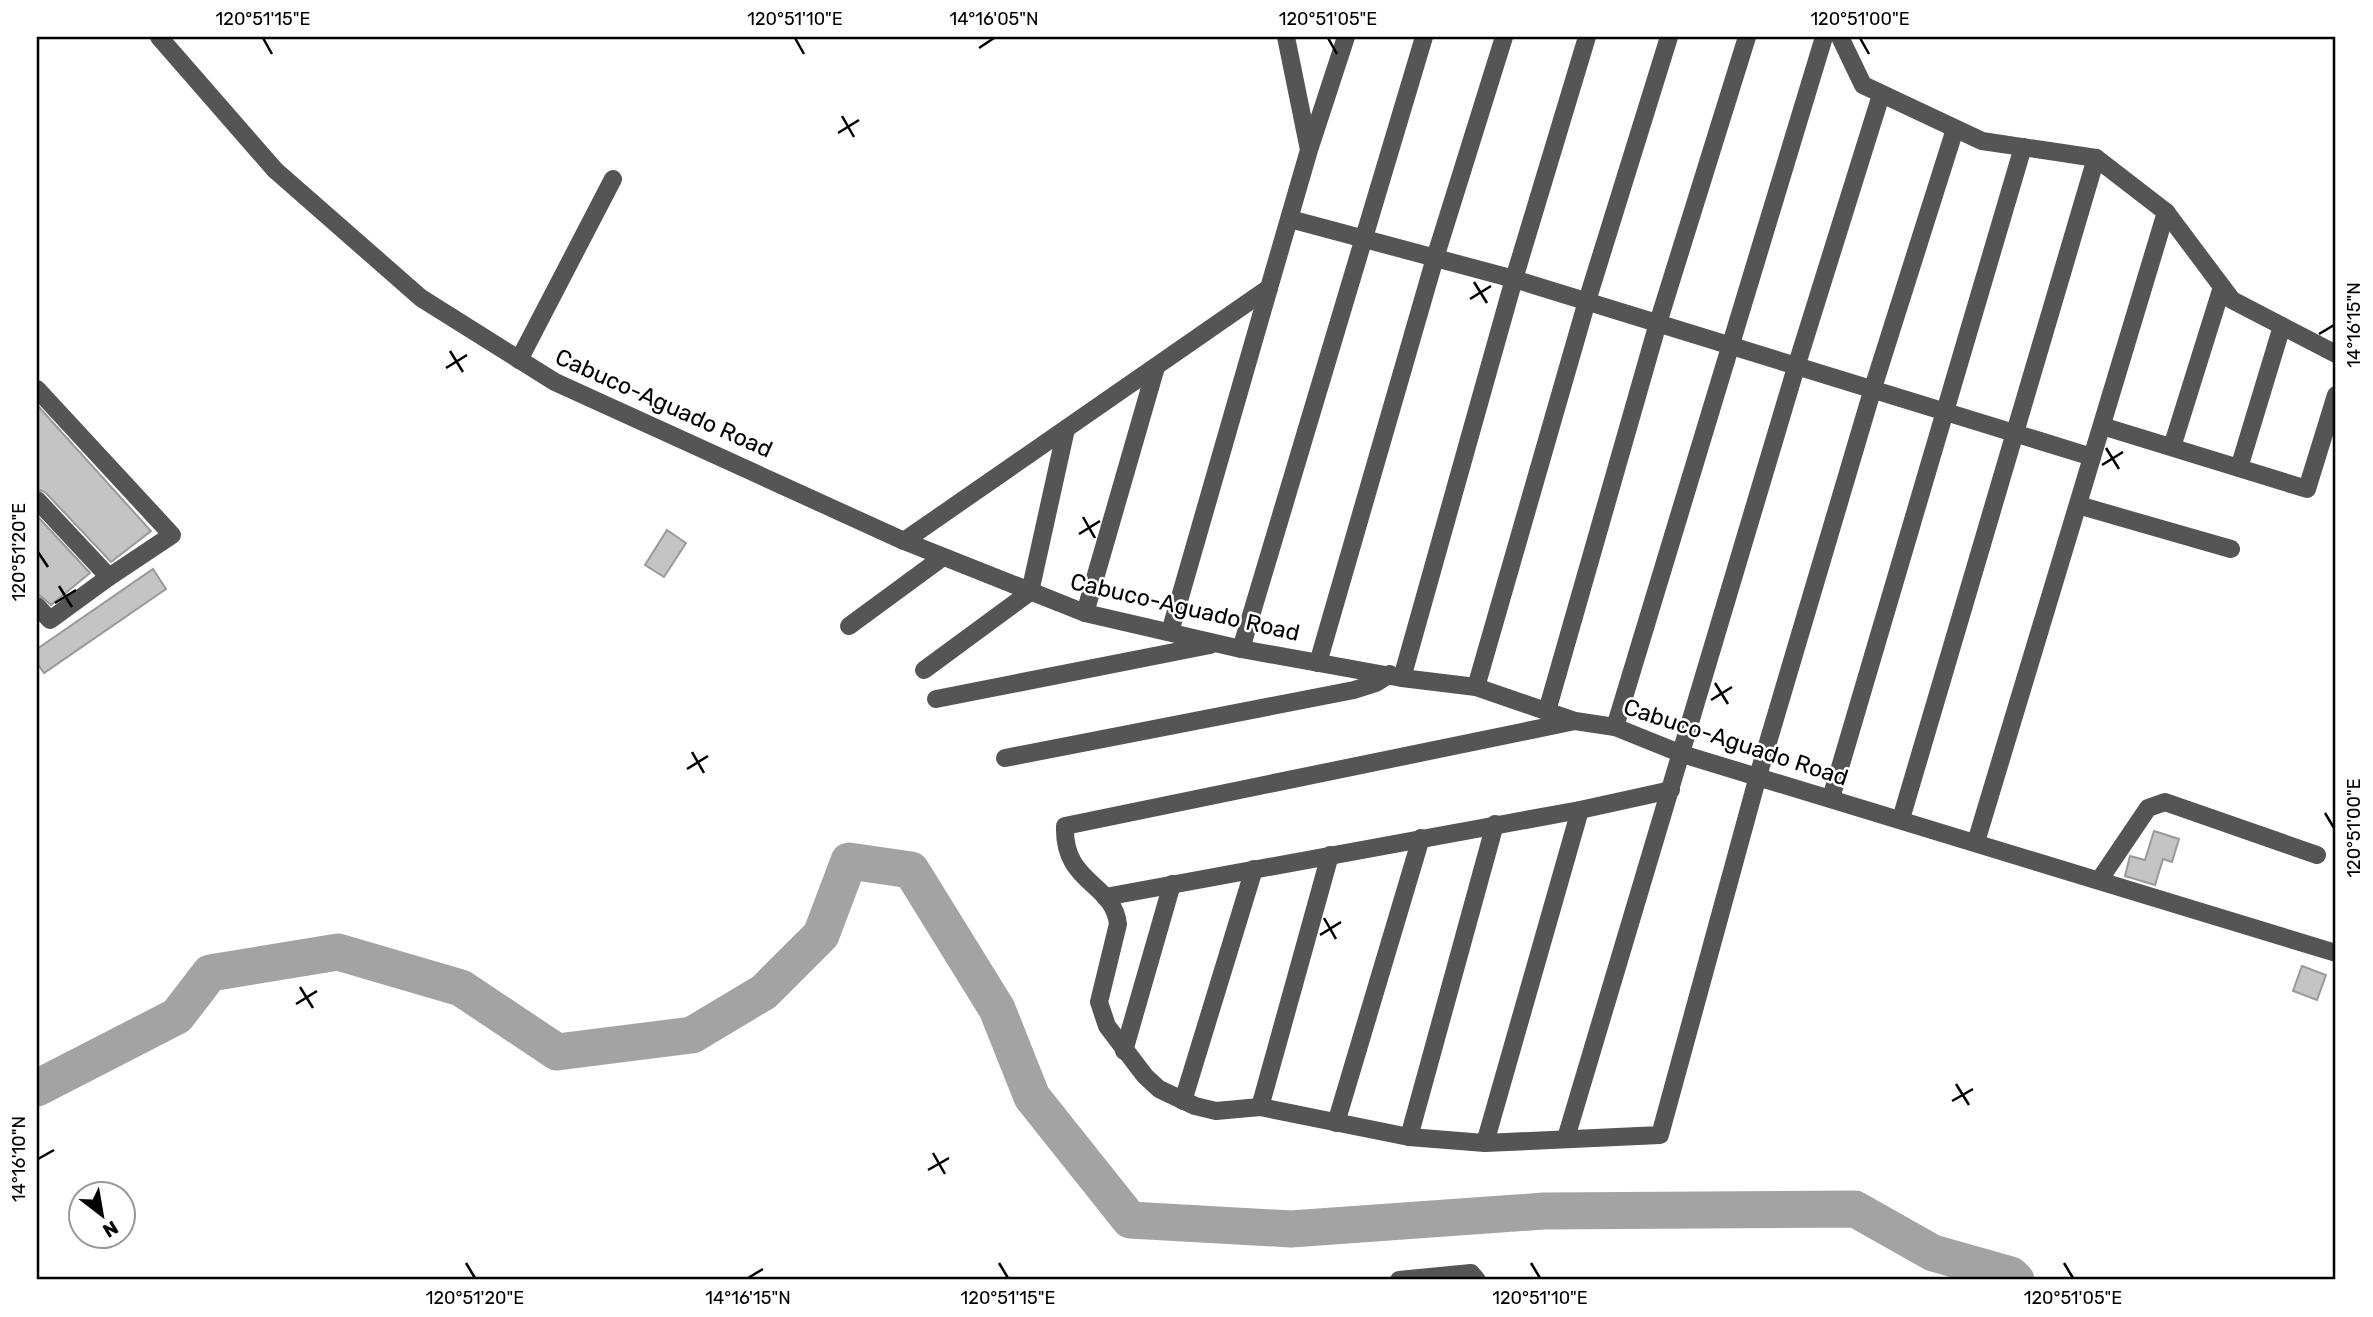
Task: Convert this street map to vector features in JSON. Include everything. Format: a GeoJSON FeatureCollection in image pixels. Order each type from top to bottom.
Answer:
{"type":"FeatureCollection","features":[{"type":"Feature","properties":{"kind":"street","name":"Cabuco-Aguado Road"},"geometry":{"type":"LineString","coordinates":[[159,37],[275,170],[421,298],[555,382],[904,541],[1085,613],[1241,649],[1476,687],[1575,721],[1615,727],[1682,754],[2336,953]]}},
{"type":"Feature","properties":{"kind":"street"},"geometry":{"type":"LineString","coordinates":[[1286,37],[1309,150]]}},
{"type":"Feature","properties":{"kind":"street"},"geometry":{"type":"LineString","coordinates":[[1170,632],[1309,150],[1346,37]]}},
{"type":"Feature","properties":{"kind":"street"},"geometry":{"type":"LineString","coordinates":[[1241,649],[1424,37]]}},
{"type":"Feature","properties":{"kind":"street"},"geometry":{"type":"LineString","coordinates":[[1318,663],[1435,258],[1504,37]]}},
{"type":"Feature","properties":{"kind":"street"},"geometry":{"type":"LineString","coordinates":[[1005,758],[1354,690],[1396,676],[1587,37]]}},
{"type":"Feature","properties":{"kind":"street"},"geometry":{"type":"LineString","coordinates":[[1476,687],[1587,301],[1669,37]]}},
{"type":"Feature","properties":{"kind":"street"},"geometry":{"type":"LineString","coordinates":[[1547,710],[1658,323],[1747,37]]}},
{"type":"Feature","properties":{"kind":"street"},"geometry":{"type":"LineString","coordinates":[[1615,727],[1824,37]]}},
{"type":"Feature","properties":{"kind":"street"},"geometry":{"type":"LineString","coordinates":[[1840,37],[1863,85],[1955,129],[1982,141],[2096,158],[2166,212],[2232,300],[2336,354]]}},
{"type":"Feature","properties":{"kind":"street"},"geometry":{"type":"LineString","coordinates":[[1566,1138],[1797,364],[1881,94]]}},
{"type":"Feature","properties":{"kind":"street"},"geometry":{"type":"LineString","coordinates":[[1575,721],[1065,826],[1067,853],[1083,878],[1105,897],[1117,913],[1118,924],[1099,1002],[1101,1015],[1124,1051],[1160,1089],[1183,1101],[1216,1111],[1260,1107],[1409,1137],[1485,1143],[1660,1135],[1758,776],[1873,388],[1955,129]]}},
{"type":"Feature","properties":{"kind":"street"},"geometry":{"type":"LineString","coordinates":[[1831,799],[2023,147]]}},
{"type":"Feature","properties":{"kind":"street"},"geometry":{"type":"LineString","coordinates":[[1901,820],[2096,158]]}},
{"type":"Feature","properties":{"kind":"street"},"geometry":{"type":"LineString","coordinates":[[519,360],[613,179]]}},
{"type":"Feature","properties":{"kind":"street"},"geometry":{"type":"LineString","coordinates":[[1976,842],[2166,212]]}},
{"type":"Feature","properties":{"kind":"street"},"geometry":{"type":"LineString","coordinates":[[1290,219],[1514,279],[2092,457]]}},
{"type":"Feature","properties":{"kind":"street"},"geometry":{"type":"LineString","coordinates":[[2172,447],[2222,287]]}},
{"type":"Feature","properties":{"kind":"street"},"geometry":{"type":"LineString","coordinates":[[904,541],[1269,288]]}},
{"type":"Feature","properties":{"kind":"street"},"geometry":{"type":"LineString","coordinates":[[2239,468],[2282,326]]}},
{"type":"Feature","properties":{"kind":"street"},"geometry":{"type":"LineString","coordinates":[[1085,613],[1156,367]]}},
{"type":"Feature","properties":{"kind":"street"},"geometry":{"type":"LineString","coordinates":[[37,389],[172,535],[43,624],[37,606]]}},
{"type":"Feature","properties":{"kind":"street"},"geometry":{"type":"LineString","coordinates":[[2102,426],[2307,489],[2336,395]]}},
{"type":"Feature","properties":{"kind":"street"},"geometry":{"type":"LineString","coordinates":[[923,670],[1030,592],[1066,429]]}},
{"type":"Feature","properties":{"kind":"street"},"geometry":{"type":"LineString","coordinates":[[37,500],[109,577]]}},
{"type":"Feature","properties":{"kind":"street"},"geometry":{"type":"LineString","coordinates":[[2078,505],[2231,549]]}},
{"type":"Feature","properties":{"kind":"street"},"geometry":{"type":"LineString","coordinates":[[849,626],[943,557]]}},
{"type":"Feature","properties":{"kind":"street"},"geometry":{"type":"LineString","coordinates":[[936,699],[1215,644]]}},
{"type":"Feature","properties":{"kind":"street"},"geometry":{"type":"LineString","coordinates":[[1105,897],[1580,810],[1671,790]]}},
{"type":"Feature","properties":{"kind":"street"},"geometry":{"type":"LineString","coordinates":[[2100,879],[2148,808],[2165,802],[2317,855]]}},
{"type":"Feature","properties":{"kind":"street"},"geometry":{"type":"LineString","coordinates":[[1485,1143],[1580,810]]}},
{"type":"Feature","properties":{"kind":"street"},"geometry":{"type":"LineString","coordinates":[[1409,1137],[1495,824]]}},
{"type":"Feature","properties":{"kind":"street"},"geometry":{"type":"LineString","coordinates":[[1336,1123],[1420,838]]}},
{"type":"Feature","properties":{"kind":"street"},"geometry":{"type":"LineString","coordinates":[[1260,1107],[1330,855]]}},
{"type":"Feature","properties":{"kind":"street"},"geometry":{"type":"LineString","coordinates":[[1183,1101],[1255,869]]}},
{"type":"Feature","properties":{"kind":"street"},"geometry":{"type":"LineString","coordinates":[[1124,1051],[1172,884]]}},
{"type":"Feature","properties":{"kind":"street"},"geometry":{"type":"LineString","coordinates":[[1399,1280],[1471,1273],[1477,1280]]}},
{"type":"Feature","properties":{"kind":"building"},"geometry":{"type":"Polygon","coordinates":[[[37,405],[151,531],[111,562],[45,492],[37,489],[37,405]]]}},
{"type":"Feature","properties":{"kind":"building"},"geometry":{"type":"Polygon","coordinates":[[[37,516],[90,573],[51,605],[37,593],[37,516]]]}},
{"type":"Feature","properties":{"kind":"building"},"geometry":{"type":"Polygon","coordinates":[[[667,530],[686,543],[664,577],[645,565],[667,530]]]}},
{"type":"Feature","properties":{"kind":"building"},"geometry":{"type":"Polygon","coordinates":[[[153,569],[166,589],[44,673],[37,663],[37,649],[153,569]]]}},
{"type":"Feature","properties":{"kind":"building"},"geometry":{"type":"Polygon","coordinates":[[[2154,831],[2179,839],[2172,862],[2163,859],[2155,885],[2125,876],[2130,856],[2145,860],[2154,831]]]}},
{"type":"Feature","properties":{"kind":"building"},"geometry":{"type":"Polygon","coordinates":[[[2302,966],[2326,975],[2317,1000],[2293,991],[2302,966]]]}},
{"type":"Feature","properties":{"kind":"waterway"},"geometry":{"type":"LineString","coordinates":[[37,1088],[177,1016],[210,973],[338,952],[461,988],[557,1052],[692,1035],[764,992],[821,935],[849,861],[911,870],[997,1009],[1032,1097],[1130,1220],[1291,1229],[1544,1211],[1855,1209],[1933,1253],[2011,1275],[2016,1280]]}}]}
